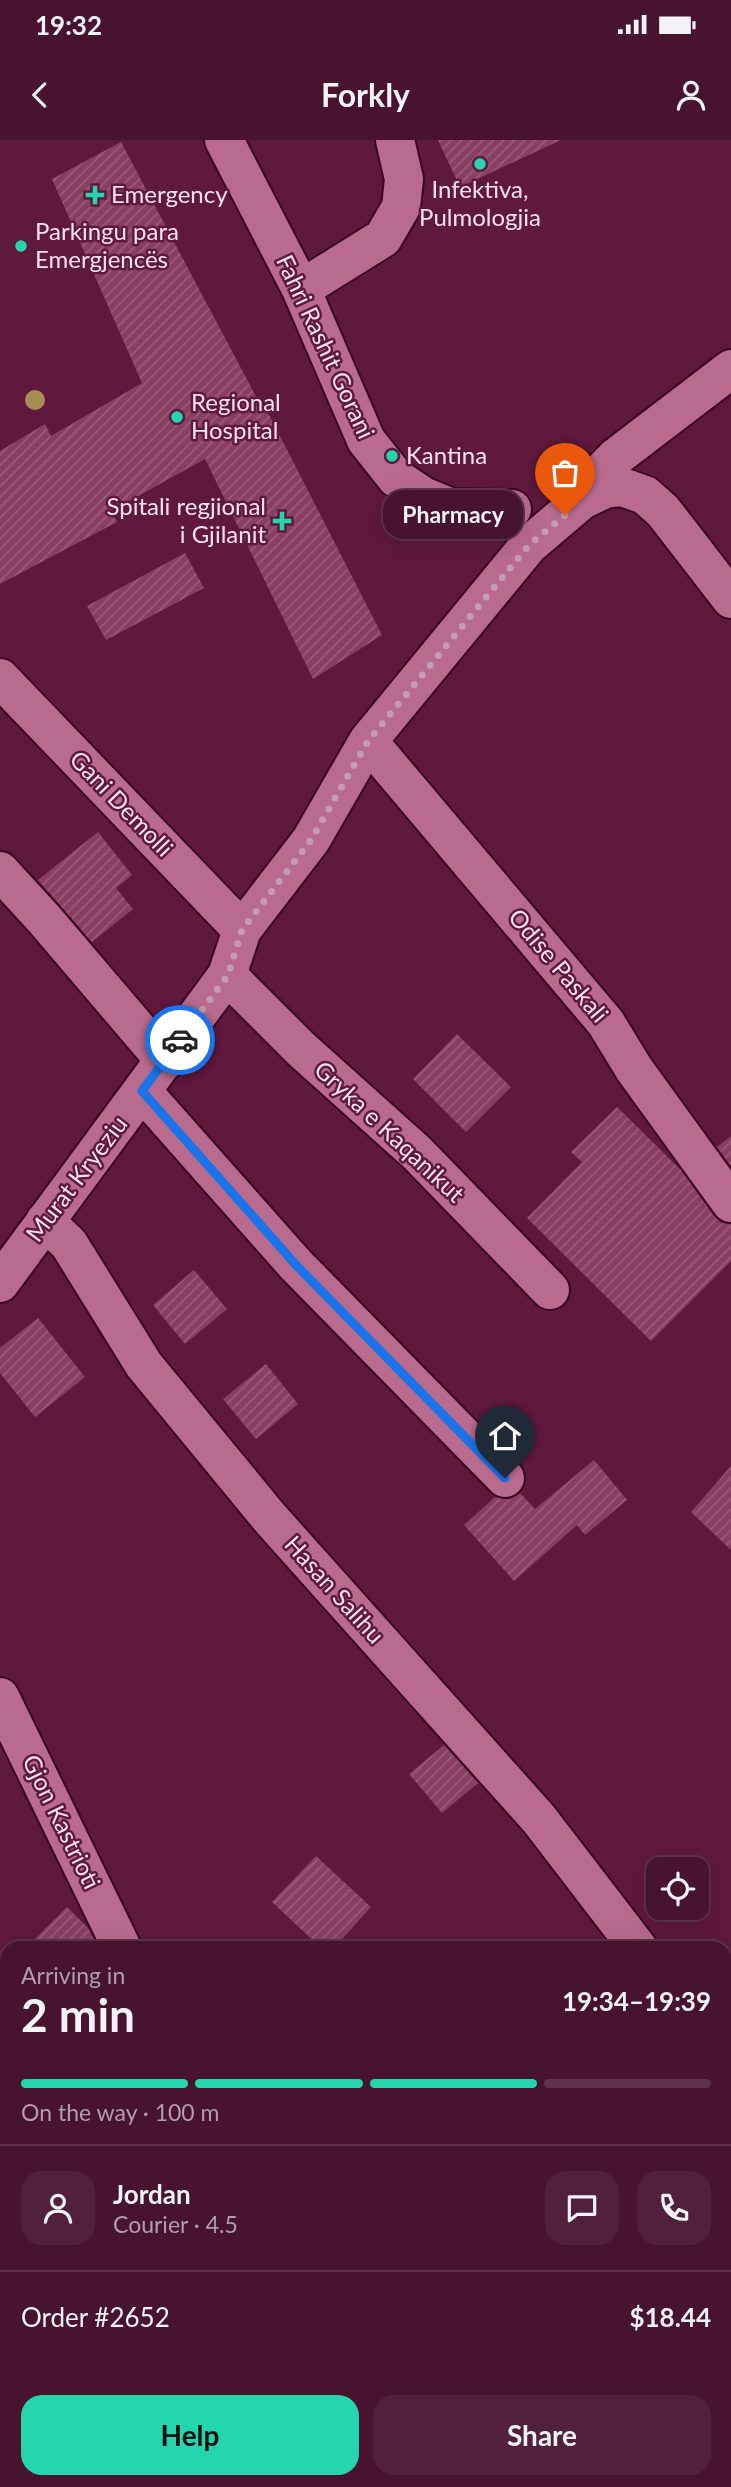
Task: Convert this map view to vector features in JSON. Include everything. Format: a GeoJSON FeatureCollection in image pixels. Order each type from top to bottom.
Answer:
{"type":"FeatureCollection","features":[{"type":"Feature","properties":{"kind":"street","name":"Fahri Rashit Gorani"},"geometry":{"type":"LineString","coordinates":[[224,140],[300,289],[366,440],[396,478],[423,496],[452,508],[512,509]]}},
{"type":"Feature","properties":{"kind":"street"},"geometry":{"type":"LineString","coordinates":[[300,289],[383,238],[401,207],[404,179],[395,140]]}},
{"type":"Feature","properties":{"kind":"street"},"geometry":{"type":"LineString","coordinates":[[529,545],[615,457],[731,369]]}},
{"type":"Feature","properties":{"kind":"street","name":"Murat Kryeziu"},"geometry":{"type":"LineString","coordinates":[[0,1283],[228,975],[242,930],[311,840],[368,741],[529,545],[582,500],[605,489],[622,487],[645,495],[663,511],[731,599]]}},
{"type":"Feature","properties":{"kind":"street","name":"Gani Demolli"},"geometry":{"type":"LineString","coordinates":[[0,678],[242,930]]}},
{"type":"Feature","properties":{"kind":"street","name":"Odise Paskali"},"geometry":{"type":"LineString","coordinates":[[368,741],[606,1023],[634,1069],[731,1203]]}},
{"type":"Feature","properties":{"kind":"street"},"geometry":{"type":"LineString","coordinates":[[0,871],[165,1061]]}},
{"type":"Feature","properties":{"kind":"street","name":"Gryka e Kaqanikut"},"geometry":{"type":"LineString","coordinates":[[228,975],[301,1049],[417,1153],[550,1290]]}},
{"type":"Feature","properties":{"kind":"street"},"geometry":{"type":"LineString","coordinates":[[142,1091],[296,1265],[505,1478]]}},
{"type":"Feature","properties":{"kind":"street","name":"Hasan Salihu"},"geometry":{"type":"LineString","coordinates":[[45,1222],[69,1244],[152,1375],[269,1517],[539,1819],[633,1941]]}},
{"type":"Feature","properties":{"kind":"street","name":"Gjon Kastrioti"},"geometry":{"type":"LineString","coordinates":[[0,1697],[119,1941]]}},
{"type":"Feature","properties":{"kind":"building","name":"Infektiva, Pulmologjia"},"geometry":{"type":"Polygon","coordinates":[[[438,140],[561,140],[460,187],[438,140]]]}},
{"type":"Feature","properties":{"kind":"building","name":"Regional Hospital"},"geometry":{"type":"Polygon","coordinates":[[[121,142],[260,404],[263,403],[382,635],[313,679],[205,459],[111,511],[117,522],[0,584],[0,451],[45,424],[51,436],[142,383],[52,179],[121,142]]]}},
{"type":"Feature","properties":{"kind":"building"},"geometry":{"type":"Polygon","coordinates":[[[185,553],[204,588],[106,640],[87,606],[185,553]]]}},
{"type":"Feature","properties":{"kind":"building"},"geometry":{"type":"Polygon","coordinates":[[[98,832],[132,875],[116,888],[133,909],[92,942],[38,880],[98,832]]]}},
{"type":"Feature","properties":{"kind":"building"},"geometry":{"type":"Polygon","coordinates":[[[457,1034],[511,1087],[466,1132],[413,1079],[457,1034]]]}},
{"type":"Feature","properties":{"kind":"building"},"geometry":{"type":"Polygon","coordinates":[[[617,1107],[680,1169],[714,1216],[721,1223],[731,1224],[731,1261],[651,1341],[527,1218],[582,1162],[571,1152],[617,1107]]]}},
{"type":"Feature","properties":{"kind":"building"},"geometry":{"type":"Polygon","coordinates":[[[731,1136],[731,1166],[717,1147],[731,1136]]]}},
{"type":"Feature","properties":{"kind":"building"},"geometry":{"type":"Polygon","coordinates":[[[194,1270],[227,1309],[185,1344],[153,1305],[194,1270]]]}},
{"type":"Feature","properties":{"kind":"building"},"geometry":{"type":"Polygon","coordinates":[[[38,1318],[85,1377],[35,1417],[0,1373],[0,1348],[38,1318]]]}},
{"type":"Feature","properties":{"kind":"building"},"geometry":{"type":"Polygon","coordinates":[[[266,1364],[298,1404],[256,1439],[223,1399],[266,1364]]]}},
{"type":"Feature","properties":{"kind":"building"},"geometry":{"type":"Polygon","coordinates":[[[594,1460],[627,1500],[585,1535],[577,1525],[514,1581],[464,1525],[495,1497],[510,1499],[520,1493],[535,1509],[594,1460]]]}},
{"type":"Feature","properties":{"kind":"building"},"geometry":{"type":"Polygon","coordinates":[[[731,1466],[731,1550],[691,1512],[731,1466]]]}},
{"type":"Feature","properties":{"kind":"building"},"geometry":{"type":"Polygon","coordinates":[[[444,1745],[478,1783],[442,1813],[409,1774],[444,1745]]]}},
{"type":"Feature","properties":{"kind":"building"},"geometry":{"type":"Polygon","coordinates":[[[316,1856],[371,1907],[340,1941],[314,1941],[272,1902],[316,1856]]]}},
{"type":"Feature","properties":{"kind":"building"},"geometry":{"type":"Polygon","coordinates":[[[67,1907],[88,1928],[94,1941],[33,1941],[67,1907]]]}},
{"type":"Feature","properties":{"kind":"way so far"},"geometry":{"type":"LineString","coordinates":[[180,1040],[228,975],[242,930],[311,840],[368,741],[529,545],[565,515]]}},
{"type":"Feature","properties":{"kind":"place","name":"Infektiva, Pulmologjia"},"geometry":{"type":"Point","coordinates":[480,164]}},
{"type":"Feature","properties":{"kind":"place","name":"Emergency"},"geometry":{"type":"Point","coordinates":[95,195]}},
{"type":"Feature","properties":{"kind":"place","name":"Parkingu para Emergjencës"},"geometry":{"type":"Point","coordinates":[21,246]}},
{"type":"Feature","properties":{"kind":"place","name":"Regional Hospital"},"geometry":{"type":"Point","coordinates":[177,417]}},
{"type":"Feature","properties":{"kind":"place","name":"Kantina"},"geometry":{"type":"Point","coordinates":[392,456]}},
{"type":"Feature","properties":{"kind":"place","name":"Pharmacy"},"geometry":{"type":"Point","coordinates":[565,515]}},
{"type":"Feature","properties":{"kind":"place","name":"Spitali regjional i Gjilanit"},"geometry":{"type":"Point","coordinates":[282,521]}},
{"type":"Feature","properties":{"kind":"route"},"geometry":{"type":"LineString","coordinates":[[180,1040],[142,1091],[296,1265],[505,1478]]}}]}
